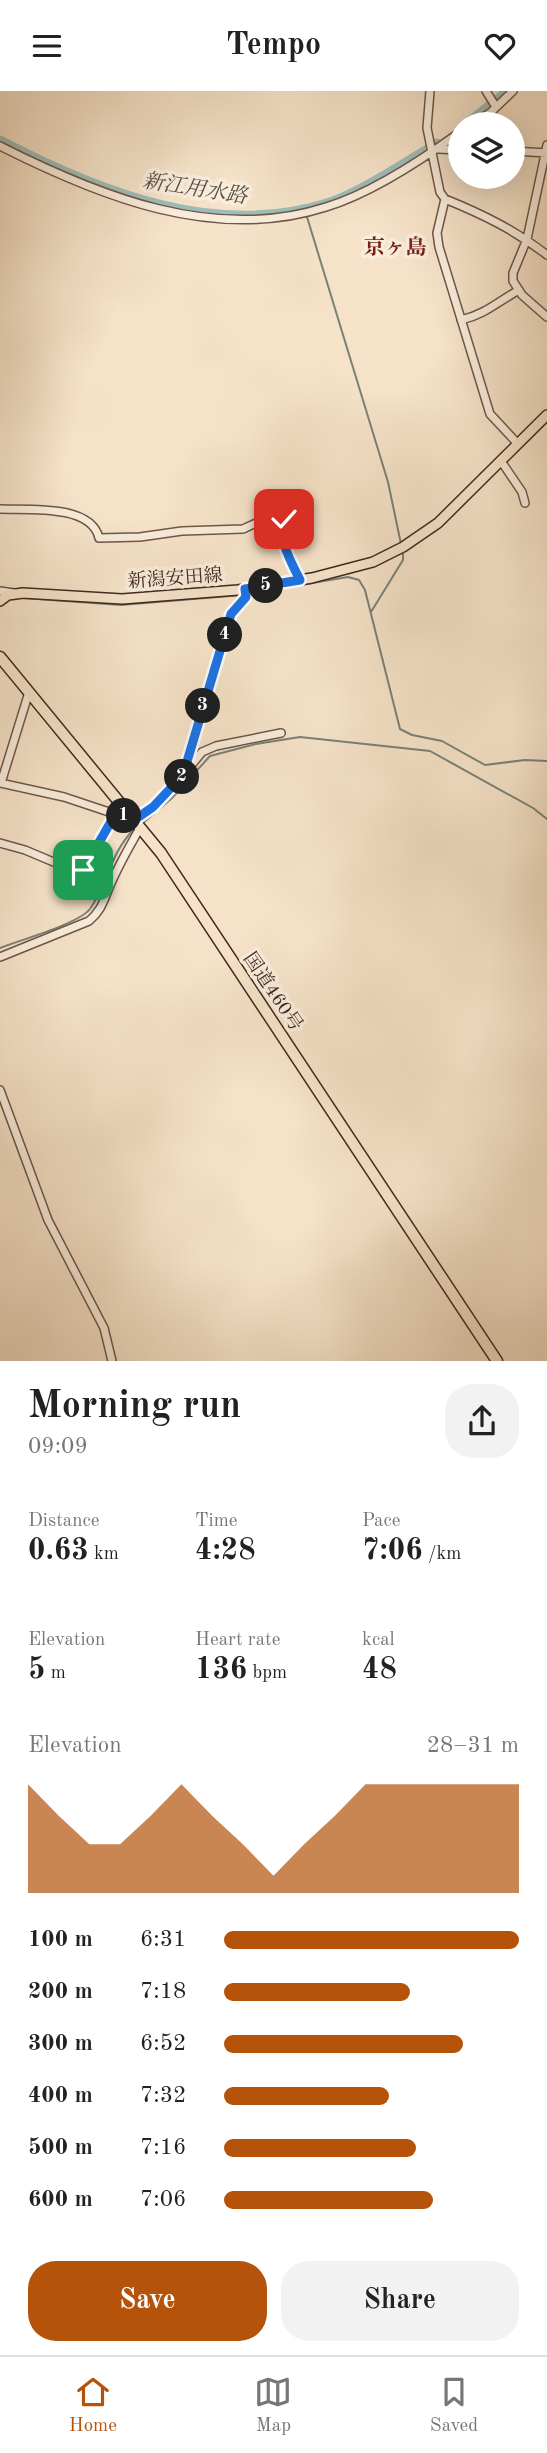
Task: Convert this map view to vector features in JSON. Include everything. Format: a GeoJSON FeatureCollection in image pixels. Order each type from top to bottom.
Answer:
{"type":"FeatureCollection","features":[{"type":"Feature","properties":{"kind":"highway","name":"国道460号"},"geometry":{"type":"LineString","coordinates":[[0,657],[161,852],[497,1361]]}},
{"type":"Feature","properties":{"kind":"main road","name":"新潟安田線"},"geometry":{"type":"LineString","coordinates":[[15,593],[122,599],[245,589],[358,567],[388,556],[438,523],[547,415]]}},
{"type":"Feature","properties":{"kind":"main road"},"geometry":{"type":"LineString","coordinates":[[0,601],[15,593]]}},
{"type":"Feature","properties":{"kind":"street"},"geometry":{"type":"LineString","coordinates":[[430,91],[428,128],[440,192],[444,199],[488,216],[527,239],[547,255]]}},
{"type":"Feature","properties":{"kind":"street"},"geometry":{"type":"LineString","coordinates":[[486,91],[494,105]]}},
{"type":"Feature","properties":{"kind":"street"},"geometry":{"type":"LineString","coordinates":[[486,112],[513,91]]}},
{"type":"Feature","properties":{"kind":"street"},"geometry":{"type":"LineString","coordinates":[[0,146],[63,176],[135,203],[205,217],[245,220],[275,219],[328,207],[386,179],[448,139]]}},
{"type":"Feature","properties":{"kind":"street"},"geometry":{"type":"LineString","coordinates":[[433,148],[448,149]]}},
{"type":"Feature","properties":{"kind":"street"},"geometry":{"type":"LineString","coordinates":[[525,151],[547,151],[527,239],[513,273],[513,281],[547,317]]}},
{"type":"Feature","properties":{"kind":"street"},"geometry":{"type":"LineString","coordinates":[[444,199],[437,238],[461,320],[490,414],[518,444]]}},
{"type":"Feature","properties":{"kind":"street"},"geometry":{"type":"LineString","coordinates":[[461,320],[480,316],[490,310],[493,304],[519,290]]}},
{"type":"Feature","properties":{"kind":"street"},"geometry":{"type":"LineString","coordinates":[[501,461],[522,492],[525,503]]}},
{"type":"Feature","properties":{"kind":"street"},"geometry":{"type":"LineString","coordinates":[[0,509],[77,514],[97,530],[99,538],[243,529],[269,517],[281,516],[284,519],[285,544],[300,580]]}},
{"type":"Feature","properties":{"kind":"street"},"geometry":{"type":"LineString","coordinates":[[183,775],[231,614],[246,597],[245,589]]}},
{"type":"Feature","properties":{"kind":"street"},"geometry":{"type":"LineString","coordinates":[[0,591],[15,593]]}},
{"type":"Feature","properties":{"kind":"street"},"geometry":{"type":"LineString","coordinates":[[29,692],[0,783],[64,797],[116,813],[136,823]]}},
{"type":"Feature","properties":{"kind":"street"},"geometry":{"type":"LineString","coordinates":[[0,957],[96,916],[102,908],[137,818],[153,807],[202,752],[216,746],[281,733]]}},
{"type":"Feature","properties":{"kind":"street"},"geometry":{"type":"LineString","coordinates":[[0,843],[82,874],[116,813]]}},
{"type":"Feature","properties":{"kind":"street"},"geometry":{"type":"LineString","coordinates":[[0,1090],[48,1220],[104,1328],[112,1361]]}},
{"type":"Feature","properties":{"kind":"waterway","name":"新江用水路"},"geometry":{"type":"LineString","coordinates":[[481,112],[507,91]]}},
{"type":"Feature","properties":{"kind":"waterway","name":"新江用水路"},"geometry":{"type":"LineString","coordinates":[[0,140],[78,177],[119,192],[202,212],[245,215],[287,212],[330,202],[370,183],[437,143]]}},
{"type":"Feature","properties":{"kind":"waterway"},"geometry":{"type":"LineString","coordinates":[[307,217],[388,482],[401,544]]}},
{"type":"Feature","properties":{"kind":"waterway"},"geometry":{"type":"LineString","coordinates":[[371,612],[403,560],[403,552]]}},
{"type":"Feature","properties":{"kind":"waterway"},"geometry":{"type":"LineString","coordinates":[[247,594],[348,577],[359,580],[365,590],[400,729],[412,735],[442,741],[485,765],[525,760],[547,761]]}},
{"type":"Feature","properties":{"kind":"waterway"},"geometry":{"type":"LineString","coordinates":[[23,598],[121,605],[242,595]]}},
{"type":"Feature","properties":{"kind":"waterway"},"geometry":{"type":"LineString","coordinates":[[143,823],[172,798],[210,756],[256,744],[300,737],[430,751],[533,808],[547,819]]}},
{"type":"Feature","properties":{"kind":"waterway"},"geometry":{"type":"LineString","coordinates":[[0,948],[62,926],[84,915],[101,889],[120,848],[135,828]]}},
{"type":"Feature","properties":{"kind":"district","name":"京ヶ島"},"geometry":{"type":"Point","coordinates":[395,247]}},
{"type":"Feature","properties":{"kind":"route"},"geometry":{"type":"LineString","coordinates":[[83,870],[116,813],[137,818],[153,807],[183,775],[231,614],[246,597],[245,589],[300,580],[285,544],[284,519]]}}]}
